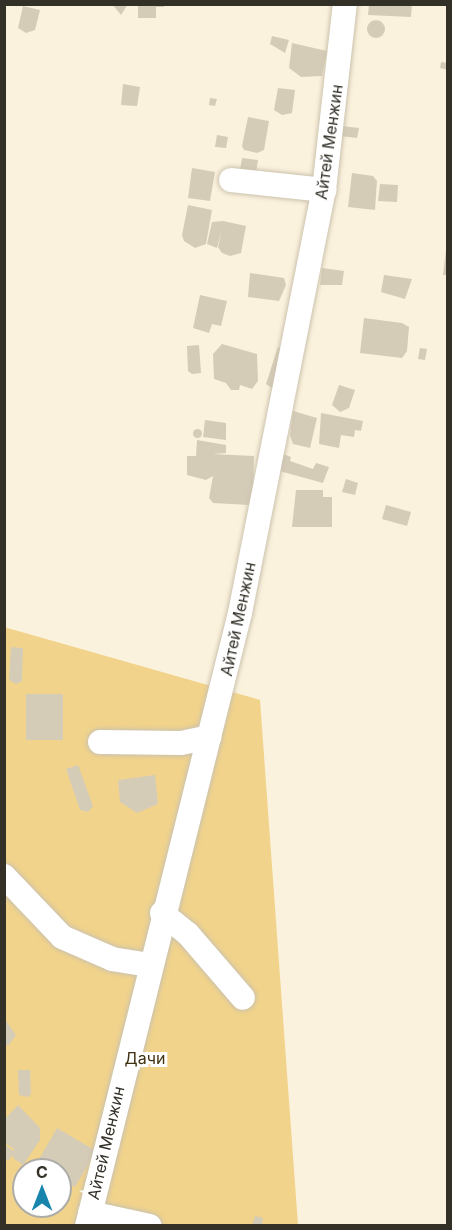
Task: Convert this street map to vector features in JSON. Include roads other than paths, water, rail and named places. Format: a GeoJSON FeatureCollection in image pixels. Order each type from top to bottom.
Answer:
{"type":"FeatureCollection","features":[{"type":"Feature","properties":{"kind":"street","name":"Айтей Менжин"},"geometry":{"type":"LineString","coordinates":[[88,1219],[162,913],[240,614],[324,190],[345,4]]}},
{"type":"Feature","properties":{"kind":"street"},"geometry":{"type":"LineString","coordinates":[[231,180],[324,190]]}},
{"type":"Feature","properties":{"kind":"street"},"geometry":{"type":"LineString","coordinates":[[100,742],[181,743],[209,736]]}},
{"type":"Feature","properties":{"kind":"street"},"geometry":{"type":"LineString","coordinates":[[4,876],[62,937],[112,959],[149,965]]}},
{"type":"Feature","properties":{"kind":"street"},"geometry":{"type":"LineString","coordinates":[[162,913],[204,950],[243,998]]}},
{"type":"Feature","properties":{"kind":"street"},"geometry":{"type":"LineString","coordinates":[[88,1219],[150,1226]]}},
{"type":"Feature","properties":{"kind":"park label","name":"Дачи"},"geometry":{"type":"Point","coordinates":[145,1058]}}]}
